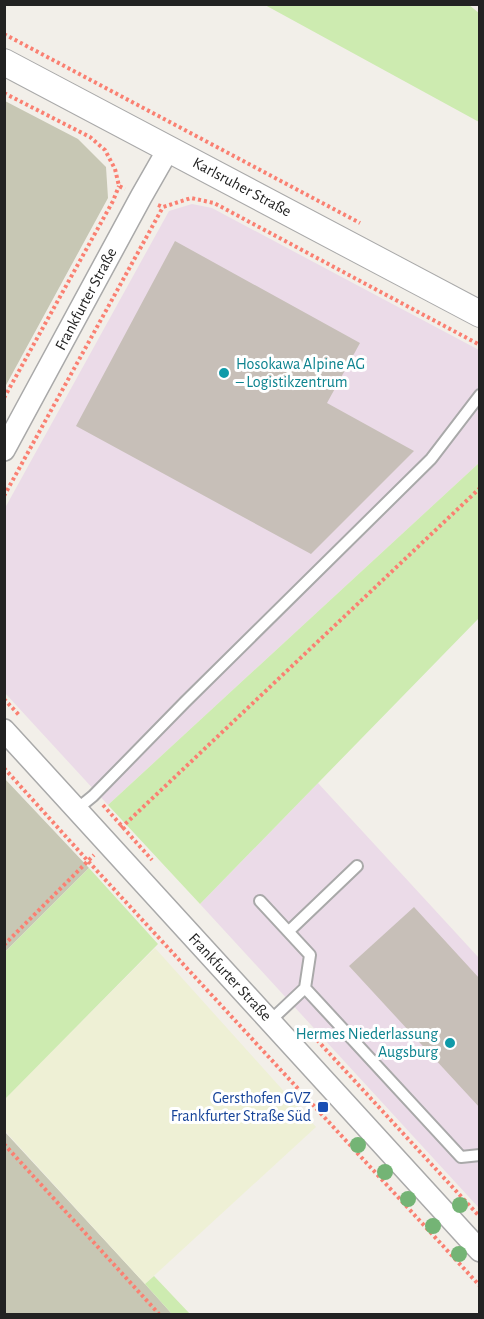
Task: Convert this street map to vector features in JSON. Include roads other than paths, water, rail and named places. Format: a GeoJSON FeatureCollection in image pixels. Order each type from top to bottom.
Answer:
{"type":"FeatureCollection","features":[{"type":"Feature","properties":{"kind":"street","name":"Karlsruher Straße"},"geometry":{"type":"LineString","coordinates":[[4,62],[480,314]]}},
{"type":"Feature","properties":{"kind":"street","name":"Frankfurter Straße"},"geometry":{"type":"LineString","coordinates":[[4,450],[169,148]]}},
{"type":"Feature","properties":{"kind":"street","name":"Frankfurter Straße"},"geometry":{"type":"LineString","coordinates":[[4,730],[480,1251]]}},
{"type":"Feature","properties":{"kind":"lane"},"geometry":{"type":"LineString","coordinates":[[77,809],[431,459],[480,395]]}},
{"type":"Feature","properties":{"kind":"lane"},"geometry":{"type":"LineString","coordinates":[[289,931],[357,866]]}},
{"type":"Feature","properties":{"kind":"lane"},"geometry":{"type":"LineString","coordinates":[[260,901],[310,955],[305,988],[270,1021]]}},
{"type":"Feature","properties":{"kind":"lane"},"geometry":{"type":"LineString","coordinates":[[305,988],[461,1157],[480,1155]]}},
{"type":"Feature","properties":{"kind":"place","name":"Hosokawa Alpine AG – Logistikzentrum"},"geometry":{"type":"Point","coordinates":[224,373]}},
{"type":"Feature","properties":{"kind":"place","name":"Hermes Niederlassung Augsburg"},"geometry":{"type":"Point","coordinates":[450,1043]}},
{"type":"Feature","properties":{"kind":"place","name":"Gersthofen GVZ Frankfurter Straße Süd"},"geometry":{"type":"Point","coordinates":[323,1107]}}]}
